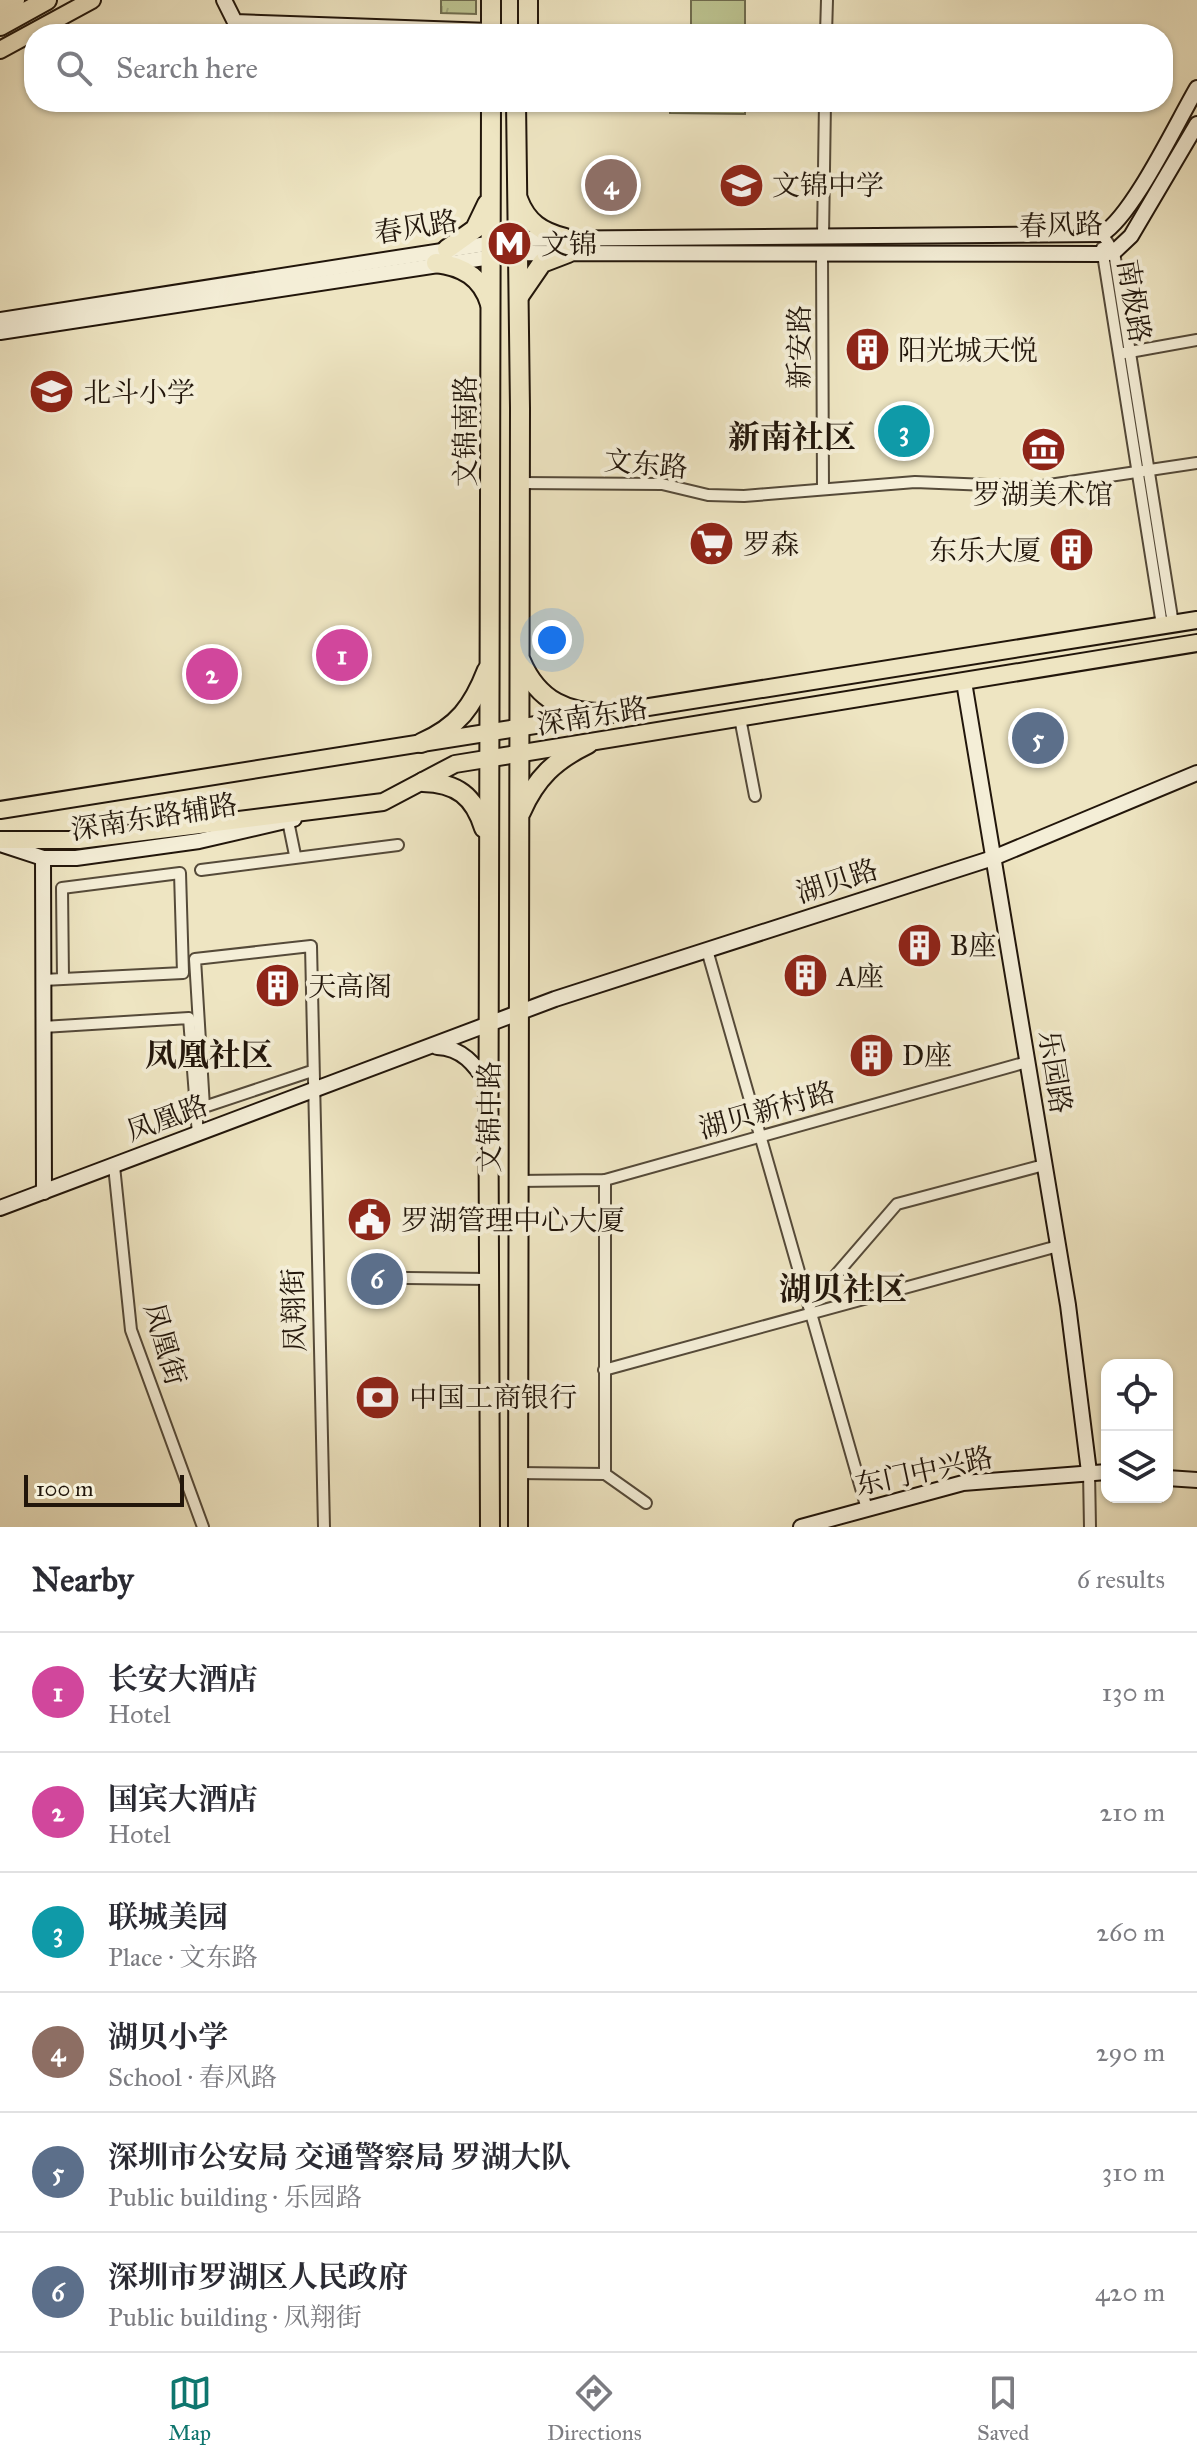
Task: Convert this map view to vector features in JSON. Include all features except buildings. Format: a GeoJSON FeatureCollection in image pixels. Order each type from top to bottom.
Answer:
{"type":"FeatureCollection","features":[{"type":"Feature","properties":{"kind":"highway"},"geometry":{"type":"LineString","coordinates":[[0,9],[15,0]]}},
{"type":"Feature","properties":{"kind":"highway"},"geometry":{"type":"LineString","coordinates":[[0,26],[47,0]]}},
{"type":"Feature","properties":{"kind":"highway"},"geometry":{"type":"LineString","coordinates":[[491,0],[491,24]]}},
{"type":"Feature","properties":{"kind":"highway"},"geometry":{"type":"LineString","coordinates":[[517,0],[522,24]]}},
{"type":"Feature","properties":{"kind":"highway"},"geometry":{"type":"LineString","coordinates":[[525,24],[528,0]]}},
{"type":"Feature","properties":{"kind":"highway","name":"文锦南路"},"geometry":{"type":"LineString","coordinates":[[489,759],[491,112]]}},
{"type":"Feature","properties":{"kind":"highway","name":"文锦南路"},"geometry":{"type":"LineString","coordinates":[[516,112],[519,754]]}},
{"type":"Feature","properties":{"kind":"highway"},"geometry":{"type":"LineString","coordinates":[[517,166],[525,112]]}},
{"type":"Feature","properties":{"kind":"highway"},"geometry":{"type":"LineString","coordinates":[[491,186],[483,217],[475,229],[441,256],[474,276],[492,311]]}},
{"type":"Feature","properties":{"kind":"highway"},"geometry":{"type":"LineString","coordinates":[[517,193],[535,225],[566,245],[542,263],[519,297]]}},
{"type":"Feature","properties":{"kind":"highway"},"geometry":{"type":"LineString","coordinates":[[519,655],[531,683],[550,702],[584,712],[611,713]]}},
{"type":"Feature","properties":{"kind":"highway"},"geometry":{"type":"LineString","coordinates":[[421,743],[449,729],[469,710],[491,660]]}},
{"type":"Feature","properties":{"kind":"highway"},"geometry":{"type":"LineString","coordinates":[[517,822],[540,777],[567,754],[588,744]]}},
{"type":"Feature","properties":{"kind":"highway","name":"文锦中路"},"geometry":{"type":"LineString","coordinates":[[518,1527],[519,754]]}},
{"type":"Feature","properties":{"kind":"highway","name":"文锦中路"},"geometry":{"type":"LineString","coordinates":[[489,759],[487,1084],[490,1527]]}},
{"type":"Feature","properties":{"kind":"highway"},"geometry":{"type":"LineString","coordinates":[[423,782],[444,782],[470,798],[484,826],[488,847]]}},
{"type":"Feature","properties":{"kind":"main road"},"geometry":{"type":"LineString","coordinates":[[48,24],[92,0]]}},
{"type":"Feature","properties":{"kind":"main road"},"geometry":{"type":"LineString","coordinates":[[0,50],[24,37]]}},
{"type":"Feature","properties":{"kind":"main road","name":"深南东路"},"geometry":{"type":"LineString","coordinates":[[0,810],[1197,620]]}},
{"type":"Feature","properties":{"kind":"main road","name":"深南东路"},"geometry":{"type":"LineString","coordinates":[[0,842],[69,841],[383,802],[455,764],[1197,643]]}},
{"type":"Feature","properties":{"kind":"street"},"geometry":{"type":"LineString","coordinates":[[224,0],[235,22],[286,24]]}},
{"type":"Feature","properties":{"kind":"street"},"geometry":{"type":"LineString","coordinates":[[826,24],[827,0]]}},
{"type":"Feature","properties":{"kind":"street","name":"春风路"},"geometry":{"type":"LineString","coordinates":[[0,332],[491,248],[823,236],[1102,234],[1127,207],[1197,88]]}},
{"type":"Feature","properties":{"kind":"street"},"geometry":{"type":"LineString","coordinates":[[823,236],[825,112]]}},
{"type":"Feature","properties":{"kind":"street","name":"春风路"},"geometry":{"type":"LineString","coordinates":[[566,245],[822,254],[1108,253],[1131,236],[1197,124]]}},
{"type":"Feature","properties":{"kind":"street","name":"南极路"},"geometry":{"type":"LineString","coordinates":[[1102,234],[1130,352],[1150,470],[1168,624]]}},
{"type":"Feature","properties":{"kind":"street","name":"南极路"},"geometry":{"type":"LineString","coordinates":[[1108,253],[1119,355],[1168,624]]}},
{"type":"Feature","properties":{"kind":"street","name":"新安路"},"geometry":{"type":"LineString","coordinates":[[822,254],[823,489]]}},
{"type":"Feature","properties":{"kind":"street","name":"春风路"},"geometry":{"type":"LineString","coordinates":[[0,320],[441,256]]}},
{"type":"Feature","properties":{"kind":"street"},"geometry":{"type":"LineString","coordinates":[[1119,355],[1197,340]]}},
{"type":"Feature","properties":{"kind":"street","name":"文东路"},"geometry":{"type":"LineString","coordinates":[[520,483],[662,484],[722,496],[915,482],[1036,487],[1197,463]]}},
{"type":"Feature","properties":{"kind":"street","name":"乐园路"},"geometry":{"type":"LineString","coordinates":[[964,682],[1058,1246],[1089,1472]]}},
{"type":"Feature","properties":{"kind":"street"},"geometry":{"type":"LineString","coordinates":[[740,718],[755,796]]}},
{"type":"Feature","properties":{"kind":"street","name":"湖贝路"},"geometry":{"type":"LineString","coordinates":[[487,1025],[993,858],[1197,773]]}},
{"type":"Feature","properties":{"kind":"street","name":"深南东路辅路"},"geometry":{"type":"LineString","coordinates":[[0,842],[43,858],[76,858],[199,841],[288,821],[317,811]]}},
{"type":"Feature","properties":{"kind":"street"},"geometry":{"type":"LineString","coordinates":[[288,821],[295,855]]}},
{"type":"Feature","properties":{"kind":"street"},"geometry":{"type":"LineString","coordinates":[[201,870],[295,855],[398,845]]}},
{"type":"Feature","properties":{"kind":"street"},"geometry":{"type":"LineString","coordinates":[[43,858],[44,1192]]}},
{"type":"Feature","properties":{"kind":"street"},"geometry":{"type":"LineString","coordinates":[[43,980],[63,979],[183,973],[180,873],[62,888],[63,979]]}},
{"type":"Feature","properties":{"kind":"street","name":"凤翔街"},"geometry":{"type":"LineString","coordinates":[[312,1071],[204,1107],[195,959],[311,946],[324,1527]]}},
{"type":"Feature","properties":{"kind":"street"},"geometry":{"type":"LineString","coordinates":[[707,950],[867,1509]]}},
{"type":"Feature","properties":{"kind":"street"},"geometry":{"type":"LineString","coordinates":[[43,1027],[189,1018],[198,1135]]}},
{"type":"Feature","properties":{"kind":"street","name":"凤凰路"},"geometry":{"type":"LineString","coordinates":[[0,1208],[487,1025]]}},
{"type":"Feature","properties":{"kind":"street"},"geometry":{"type":"LineString","coordinates":[[432,1048],[460,1053],[476,1066],[487,1084]]}},
{"type":"Feature","properties":{"kind":"street","name":"湖贝新村路"},"geometry":{"type":"LineString","coordinates":[[517,1181],[605,1180],[1027,1062]]}},
{"type":"Feature","properties":{"kind":"street"},"geometry":{"type":"LineString","coordinates":[[810,1310],[897,1204],[1044,1165]]}},
{"type":"Feature","properties":{"kind":"street","name":"凤凰街"},"geometry":{"type":"LineString","coordinates":[[114,1166],[131,1330],[203,1527]]}},
{"type":"Feature","properties":{"kind":"street"},"geometry":{"type":"LineString","coordinates":[[605,1180],[605,1474]]}},
{"type":"Feature","properties":{"kind":"street"},"geometry":{"type":"LineString","coordinates":[[604,1370],[810,1310],[1058,1246]]}},
{"type":"Feature","properties":{"kind":"street"},"geometry":{"type":"LineString","coordinates":[[407,1278],[488,1279]]}},
{"type":"Feature","properties":{"kind":"street"},"geometry":{"type":"LineString","coordinates":[[1089,1472],[1090,1527]]}},
{"type":"Feature","properties":{"kind":"street","name":"东门中兴路"},"geometry":{"type":"LineString","coordinates":[[801,1527],[963,1483],[1101,1472]]}},
{"type":"Feature","properties":{"kind":"street"},"geometry":{"type":"LineString","coordinates":[[518,1473],[605,1474],[646,1503]]}},
{"type":"Feature","properties":{"kind":"street"},"geometry":{"type":"LineString","coordinates":[[1173,1478],[1197,1480]]}},
{"type":"Feature","properties":{"kind":"green space"},"geometry":{"type":"Polygon","coordinates":[[[441,0],[476,0],[476,14],[441,13],[441,0]]]}},
{"type":"Feature","properties":{"kind":"green space"},"geometry":{"type":"Polygon","coordinates":[[[691,0],[745,0],[745,24],[691,24],[691,0]]]}},
{"type":"Feature","properties":{"kind":"green space"},"geometry":{"type":"Polygon","coordinates":[[[745,112],[745,114],[670,113],[745,112]]]}},
{"type":"Feature","properties":{"kind":"place","name":"湖贝小学"},"geometry":{"type":"Point","coordinates":[611,185]}},
{"type":"Feature","properties":{"kind":"place","name":"文锦中学"},"geometry":{"type":"Point","coordinates":[741,185]}},
{"type":"Feature","properties":{"kind":"place","name":"文锦"},"geometry":{"type":"Point","coordinates":[510,244]}},
{"type":"Feature","properties":{"kind":"place","name":"阳光城天悦"},"geometry":{"type":"Point","coordinates":[867,350]}},
{"type":"Feature","properties":{"kind":"place","name":"北斗小学"},"geometry":{"type":"Point","coordinates":[52,392]}},
{"type":"Feature","properties":{"kind":"place","name":"联城美园"},"geometry":{"type":"Point","coordinates":[904,431]}},
{"type":"Feature","properties":{"kind":"place","name":"罗湖美术馆"},"geometry":{"type":"Point","coordinates":[1043,450]}},
{"type":"Feature","properties":{"kind":"place","name":"罗森"},"geometry":{"type":"Point","coordinates":[712,544]}},
{"type":"Feature","properties":{"kind":"place","name":"东乐大厦"},"geometry":{"type":"Point","coordinates":[1072,550]}},
{"type":"Feature","properties":{"kind":"place","name":"长安大酒店"},"geometry":{"type":"Point","coordinates":[342,655]}},
{"type":"Feature","properties":{"kind":"place","name":"国宾大酒店"},"geometry":{"type":"Point","coordinates":[212,674]}},
{"type":"Feature","properties":{"kind":"place","name":"深圳市公安局 交通警察局 罗湖大队"},"geometry":{"type":"Point","coordinates":[1038,738]}},
{"type":"Feature","properties":{"kind":"place","name":"B座"},"geometry":{"type":"Point","coordinates":[919,945]}},
{"type":"Feature","properties":{"kind":"place","name":"A座"},"geometry":{"type":"Point","coordinates":[806,976]}},
{"type":"Feature","properties":{"kind":"place","name":"天高阁"},"geometry":{"type":"Point","coordinates":[277,986]}},
{"type":"Feature","properties":{"kind":"place","name":"D座"},"geometry":{"type":"Point","coordinates":[871,1055]}},
{"type":"Feature","properties":{"kind":"place","name":"罗湖管理中心大厦"},"geometry":{"type":"Point","coordinates":[370,1220]}},
{"type":"Feature","properties":{"kind":"place","name":"深圳市罗湖区人民政府"},"geometry":{"type":"Point","coordinates":[377,1279]}},
{"type":"Feature","properties":{"kind":"place","name":"中国工商银行"},"geometry":{"type":"Point","coordinates":[378,1397]}},
{"type":"Feature","properties":{"kind":"district","name":"新南社区"},"geometry":{"type":"Point","coordinates":[792,437]}},
{"type":"Feature","properties":{"kind":"district","name":"凤凰社区"},"geometry":{"type":"Point","coordinates":[209,1055]}},
{"type":"Feature","properties":{"kind":"district","name":"湖贝社区"},"geometry":{"type":"Point","coordinates":[843,1289]}}]}
